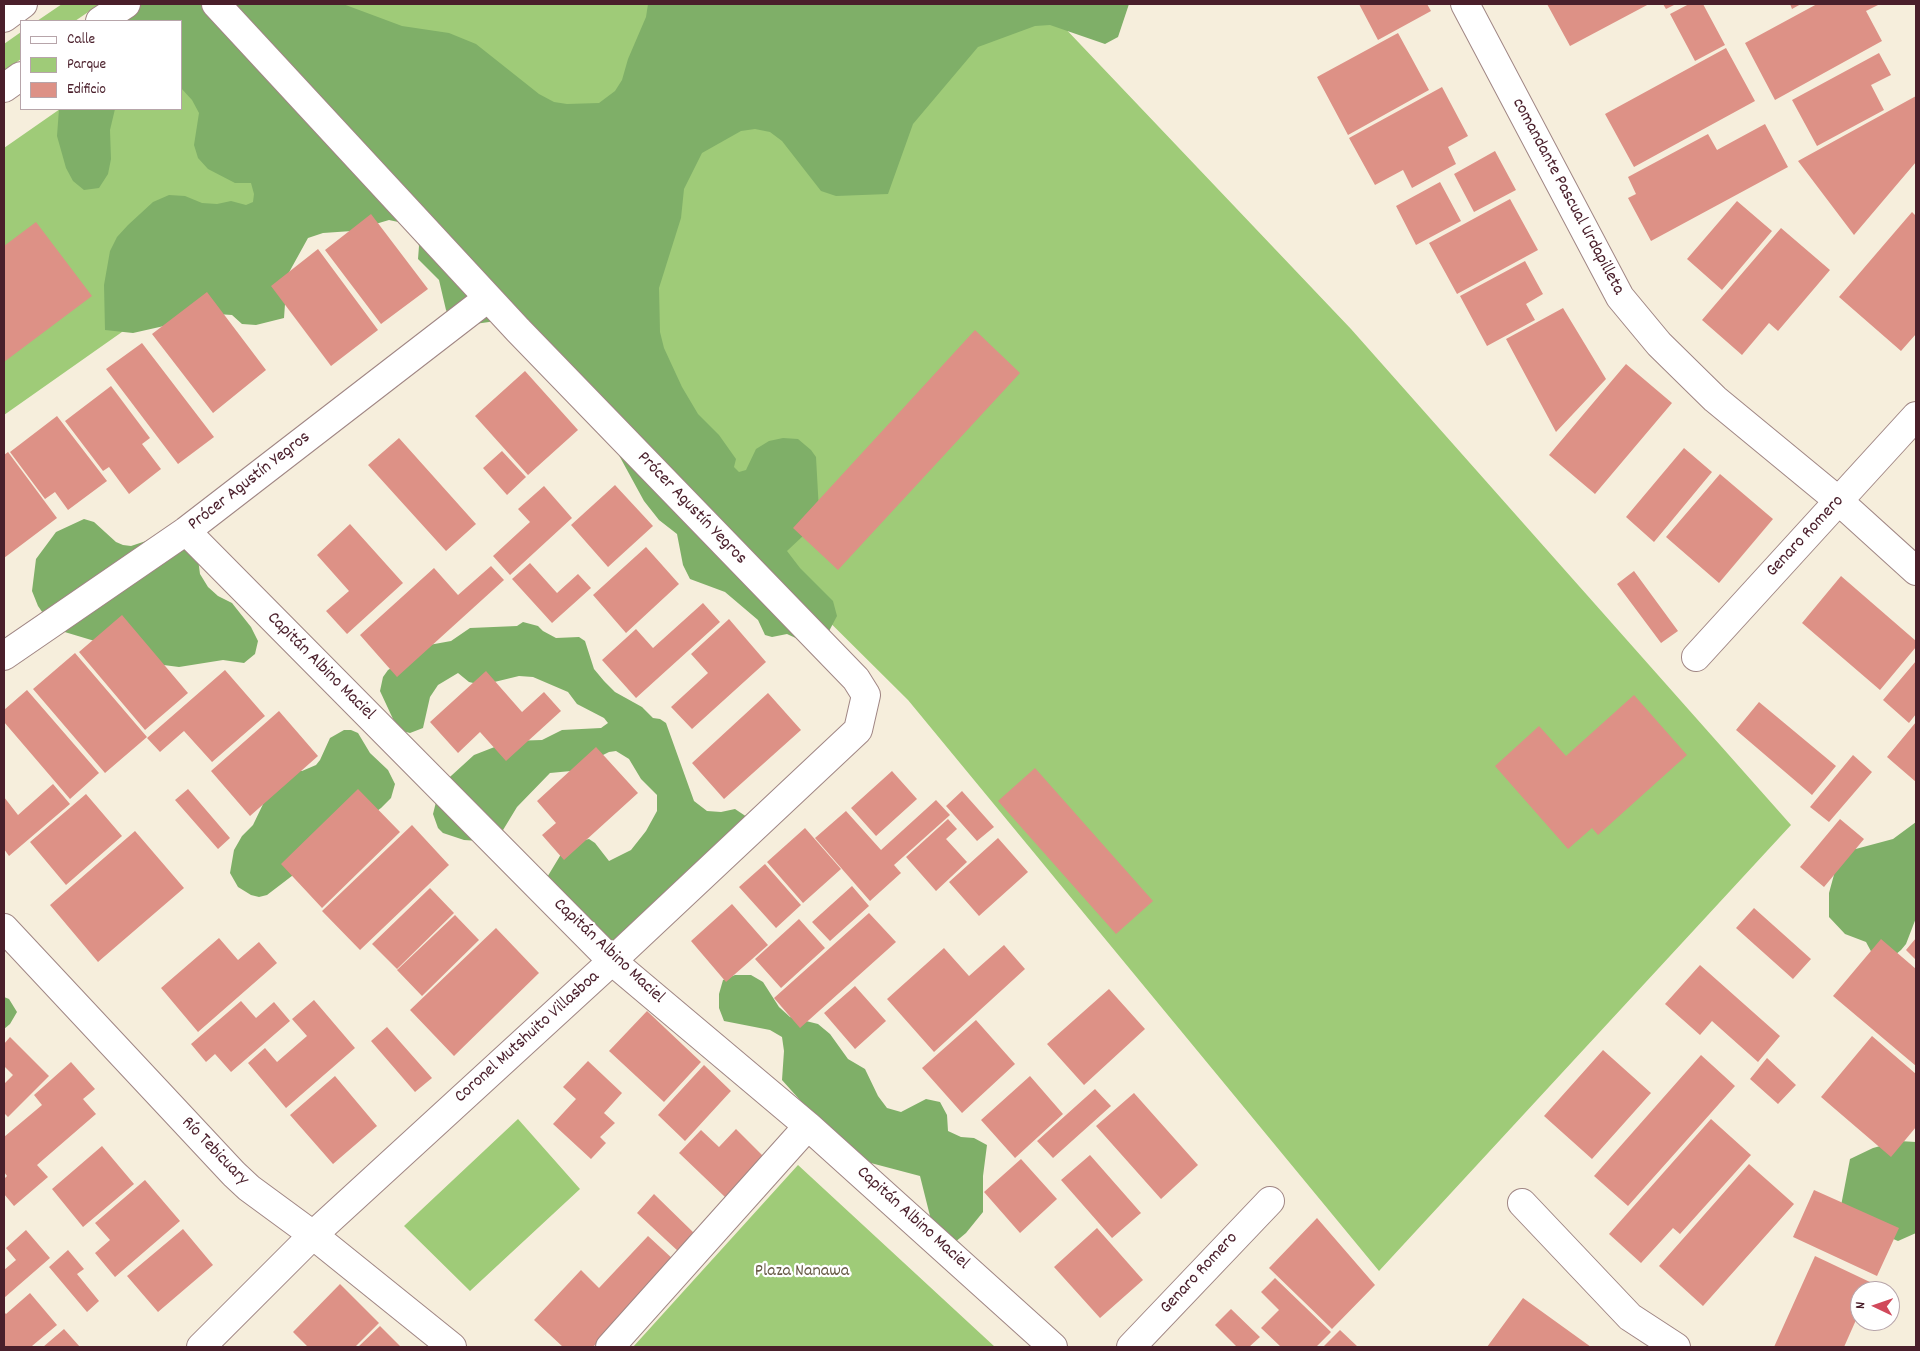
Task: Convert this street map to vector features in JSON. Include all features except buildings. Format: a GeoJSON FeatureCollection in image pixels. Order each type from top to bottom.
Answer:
{"type":"FeatureCollection","features":[{"type":"Feature","properties":{"kind":"street"},"geometry":{"type":"LineString","coordinates":[[4,18],[24,4]]}},
{"type":"Feature","properties":{"kind":"street"},"geometry":{"type":"LineString","coordinates":[[102,20],[126,4]]}},
{"type":"Feature","properties":{"kind":"street","name":"Prócer Agustín Yegros"},"geometry":{"type":"LineString","coordinates":[[216,4],[488,298],[856,679],[866,695],[858,730]]}},
{"type":"Feature","properties":{"kind":"street","name":"comandante Pascual Urdapilleta"},"geometry":{"type":"LineString","coordinates":[[1464,4],[1620,298],[1659,344],[1715,399],[1840,502],[1916,572]]}},
{"type":"Feature","properties":{"kind":"street"},"geometry":{"type":"LineString","coordinates":[[4,88],[20,77]]}},
{"type":"Feature","properties":{"kind":"street","name":"Prócer Agustín Yegros"},"geometry":{"type":"LineString","coordinates":[[4,656],[186,531],[488,298]]}},
{"type":"Feature","properties":{"kind":"street","name":"Genaro Romero"},"geometry":{"type":"LineString","coordinates":[[1696,657],[1840,502],[1916,416]]}},
{"type":"Feature","properties":{"kind":"street","name":"Capitán Albino Maciel"},"geometry":{"type":"LineString","coordinates":[[186,531],[612,961],[808,1126],[1053,1347]]}},
{"type":"Feature","properties":{"kind":"street","name":"Coronel Mutshuito Villasboa"},"geometry":{"type":"LineString","coordinates":[[201,1347],[313,1235],[612,961],[858,730]]}},
{"type":"Feature","properties":{"kind":"street","name":"Río Tebicuary"},"geometry":{"type":"LineString","coordinates":[[4,928],[234,1174],[249,1188],[313,1235],[452,1347]]}},
{"type":"Feature","properties":{"kind":"street"},"geometry":{"type":"LineString","coordinates":[[610,1347],[808,1126]]}},
{"type":"Feature","properties":{"kind":"street","name":"Genaro Romero"},"geometry":{"type":"LineString","coordinates":[[1131,1347],[1270,1201]]}},
{"type":"Feature","properties":{"kind":"street"},"geometry":{"type":"LineString","coordinates":[[1522,1204],[1630,1317],[1676,1347]]}},
{"type":"Feature","properties":{"kind":"green space"},"geometry":{"type":"Polygon","coordinates":[[[62,4],[100,4],[76,20],[38,20],[62,4]]]}},
{"type":"Feature","properties":{"kind":"green space"},"geometry":{"type":"Polygon","coordinates":[[[114,4],[343,4],[402,26],[449,33],[476,44],[539,94],[554,102],[567,104],[599,103],[615,91],[622,80],[628,59],[646,17],[648,4],[1129,4],[1118,37],[1105,44],[1050,25],[1035,26],[978,47],[913,124],[888,194],[836,196],[821,191],[782,141],[770,132],[755,129],[741,131],[702,153],[684,189],[681,218],[659,288],[660,332],[664,348],[682,387],[698,414],[719,435],[736,459],[734,467],[739,472],[746,470],[756,449],[769,441],[783,438],[798,439],[816,457],[819,511],[804,535],[787,551],[800,568],[833,601],[837,616],[827,635],[800,640],[787,634],[772,637],[765,635],[758,620],[725,592],[690,579],[683,565],[677,534],[659,520],[644,501],[615,448],[496,321],[468,325],[454,323],[446,310],[439,280],[418,259],[419,246],[415,232],[403,223],[389,220],[352,231],[323,233],[308,238],[287,276],[284,318],[256,325],[242,324],[232,315],[217,314],[133,333],[105,330],[104,285],[110,251],[117,237],[153,202],[169,195],[185,196],[202,203],[217,204],[231,201],[246,205],[253,202],[254,194],[251,183],[235,183],[208,169],[198,158],[194,145],[199,113],[192,100],[182,89],[182,20],[97,20],[114,4]]]}},
{"type":"Feature","properties":{"kind":"green space"},"geometry":{"type":"Polygon","coordinates":[[[211,4],[1042,4],[1351,329],[1791,825],[1379,1271],[908,700],[365,161],[4,415],[4,148],[59,110],[182,110],[182,23],[211,4]]]}},
{"type":"Feature","properties":{"kind":"green space"},"geometry":{"type":"Polygon","coordinates":[[[20,33],[20,60],[4,71],[4,44],[20,33]]]}},
{"type":"Feature","properties":{"kind":"green space"},"geometry":{"type":"Polygon","coordinates":[[[59,110],[115,110],[110,130],[111,159],[108,174],[99,188],[84,190],[73,181],[66,168],[57,136],[59,110]]]}},
{"type":"Feature","properties":{"kind":"green space"},"geometry":{"type":"Polygon","coordinates":[[[84,519],[94,522],[116,542],[123,545],[131,546],[155,538],[197,552],[200,574],[208,587],[218,596],[232,603],[251,627],[258,641],[255,654],[244,663],[223,660],[179,667],[125,660],[108,645],[58,630],[52,626],[38,606],[32,591],[36,559],[56,532],[84,519]]]}},
{"type":"Feature","properties":{"kind":"green space"},"geometry":{"type":"Polygon","coordinates":[[[523,622],[538,626],[556,638],[579,637],[585,641],[594,669],[604,681],[615,692],[642,707],[653,718],[660,719],[666,723],[694,801],[707,811],[721,812],[735,809],[747,817],[746,832],[609,945],[543,884],[563,851],[575,842],[589,839],[595,843],[609,861],[631,850],[646,831],[657,811],[657,795],[641,779],[629,759],[616,751],[609,752],[571,771],[550,773],[517,807],[500,835],[479,841],[464,840],[443,833],[438,828],[433,814],[440,786],[474,755],[510,741],[542,740],[562,730],[601,728],[608,723],[604,718],[577,704],[568,692],[533,677],[519,676],[482,685],[469,682],[458,673],[438,685],[430,697],[423,728],[410,733],[402,731],[393,719],[380,691],[383,677],[388,670],[429,645],[451,641],[470,628],[517,626],[523,622]]]}},
{"type":"Feature","properties":{"kind":"green space"},"geometry":{"type":"Polygon","coordinates":[[[344,730],[358,733],[370,753],[388,770],[395,784],[391,798],[381,808],[267,895],[259,897],[251,895],[238,887],[230,873],[234,850],[242,836],[253,825],[266,798],[294,770],[302,771],[316,765],[330,738],[344,730]]]}},
{"type":"Feature","properties":{"kind":"green space"},"geometry":{"type":"Polygon","coordinates":[[[1916,822],[1916,918],[1906,944],[1901,950],[1895,955],[1873,955],[1866,942],[1845,934],[1829,917],[1829,893],[1838,860],[1852,850],[1893,839],[1916,822]]]}},
{"type":"Feature","properties":{"kind":"green space"},"geometry":{"type":"Polygon","coordinates":[[[735,975],[751,975],[763,982],[779,1007],[790,1017],[818,1024],[830,1034],[848,1059],[865,1069],[878,1096],[887,1108],[901,1112],[926,1099],[940,1102],[947,1115],[948,1131],[961,1137],[974,1138],[987,1145],[983,1176],[983,1212],[966,1233],[954,1243],[932,1224],[920,1176],[867,1162],[841,1146],[782,1080],[784,1051],[782,1037],[770,1030],[724,1021],[719,1008],[719,994],[723,980],[735,975]]]}},
{"type":"Feature","properties":{"kind":"green space"},"geometry":{"type":"Polygon","coordinates":[[[4,997],[9,999],[17,1012],[10,1024],[4,1029],[4,997]]]}},
{"type":"Feature","properties":{"kind":"green space"},"geometry":{"type":"Polygon","coordinates":[[[518,1119],[580,1189],[470,1291],[404,1226],[518,1119]]]}},
{"type":"Feature","properties":{"kind":"green space"},"geometry":{"type":"Polygon","coordinates":[[[1899,1141],[1916,1142],[1916,1233],[1898,1241],[1839,1216],[1850,1159],[1873,1148],[1899,1141]]]}},
{"type":"Feature","properties":{"kind":"green space","name":"Plaza Nanawa"},"geometry":{"type":"Polygon","coordinates":[[[798,1165],[995,1347],[633,1347],[798,1165]]]}}]}
